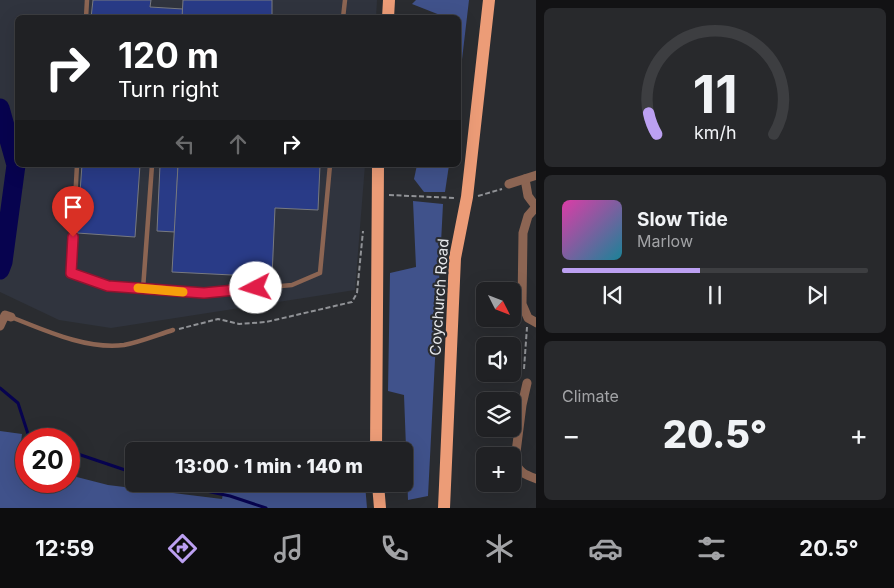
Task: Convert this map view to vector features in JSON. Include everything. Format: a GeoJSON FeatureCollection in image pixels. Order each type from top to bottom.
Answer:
{"type":"FeatureCollection","features":[{"type":"Feature","properties":{"kind":"main road"},"geometry":{"type":"LineString","coordinates":[[388,15],[389,0]]}},
{"type":"Feature","properties":{"kind":"main road","name":"Coychurch Road"},"geometry":{"type":"LineString","coordinates":[[444,508],[455,258],[467,197],[489,0]]}},
{"type":"Feature","properties":{"kind":"main road"},"geometry":{"type":"LineString","coordinates":[[376,442],[378,167]]}},
{"type":"Feature","properties":{"kind":"main road"},"geometry":{"type":"LineString","coordinates":[[379,492],[380,508]]}},
{"type":"Feature","properties":{"kind":"street"},"geometry":{"type":"LineString","coordinates":[[507,186],[536,175]]}},
{"type":"Feature","properties":{"kind":"street"},"geometry":{"type":"LineString","coordinates":[[524,179],[528,196],[536,208],[524,223],[522,304],[528,318],[536,323]]}},
{"type":"Feature","properties":{"kind":"street"},"geometry":{"type":"LineString","coordinates":[[0,326],[5,316]]}},
{"type":"Feature","properties":{"kind":"street"},"geometry":{"type":"LineString","coordinates":[[528,383],[522,405],[515,460],[517,468],[524,475],[536,478]]}},
{"type":"Feature","properties":{"kind":"lane"},"geometry":{"type":"LineString","coordinates":[[86,15],[87,0]]}},
{"type":"Feature","properties":{"kind":"lane"},"geometry":{"type":"LineString","coordinates":[[343,15],[345,0]]}},
{"type":"Feature","properties":{"kind":"lane"},"geometry":{"type":"LineString","coordinates":[[77,167],[71,273],[108,286],[204,293],[292,285],[320,273],[330,167]]}},
{"type":"Feature","properties":{"kind":"lane"},"geometry":{"type":"LineString","coordinates":[[143,288],[152,167]]}},
{"type":"Feature","properties":{"kind":"lane"},"geometry":{"type":"LineString","coordinates":[[5,316],[61,336],[98,345],[124,345],[173,330]]}},
{"type":"Feature","properties":{"kind":"path"},"geometry":{"type":"LineString","coordinates":[[476,196],[507,186]]}},
{"type":"Feature","properties":{"kind":"path"},"geometry":{"type":"LineString","coordinates":[[386,195],[459,198]]}},
{"type":"Feature","properties":{"kind":"path"},"geometry":{"type":"LineString","coordinates":[[173,330],[218,319],[239,324],[266,322],[352,302],[357,293],[363,231]]}},
{"type":"Feature","properties":{"kind":"path"},"geometry":{"type":"LineString","coordinates":[[524,369],[527,327]]}},
{"type":"Feature","properties":{"kind":"shaded area"},"geometry":{"type":"Polygon","coordinates":[[[0,0],[377,0],[376,15],[15,15],[15,167],[365,167],[355,290],[111,328],[59,320],[0,292],[0,0]]]}},
{"type":"Feature","properties":{"kind":"shaded area"},"geometry":{"type":"Polygon","coordinates":[[[416,0],[469,0],[461,68],[461,15],[440,15],[412,4],[416,0]]]}},
{"type":"Feature","properties":{"kind":"shaded area"},"geometry":{"type":"Polygon","coordinates":[[[417,167],[449,167],[445,192],[424,192],[414,179],[417,167]]]}},
{"type":"Feature","properties":{"kind":"shaded area"},"geometry":{"type":"Polygon","coordinates":[[[413,201],[443,204],[428,496],[408,500],[408,492],[413,492],[413,442],[406,442],[404,395],[388,391],[390,273],[416,267],[413,201]]]}},
{"type":"Feature","properties":{"kind":"shaded area"},"geometry":{"type":"Polygon","coordinates":[[[0,431],[15,433],[15,493],[80,493],[80,478],[125,487],[125,492],[165,492],[222,499],[223,492],[366,492],[367,508],[0,508],[0,431]]]}},
{"type":"Feature","properties":{"kind":"building"},"geometry":{"type":"Polygon","coordinates":[[[93,0],[151,0],[150,7],[183,9],[182,15],[91,15],[93,0]]]}},
{"type":"Feature","properties":{"kind":"building"},"geometry":{"type":"Polygon","coordinates":[[[183,0],[272,0],[272,15],[182,15],[183,0]]]}},
{"type":"Feature","properties":{"kind":"building"},"geometry":{"type":"Polygon","coordinates":[[[82,167],[140,167],[135,237],[77,233],[82,167]]]}},
{"type":"Feature","properties":{"kind":"building"},"geometry":{"type":"Polygon","coordinates":[[[160,167],[178,167],[175,232],[157,231],[160,167]]]}},
{"type":"Feature","properties":{"kind":"building"},"geometry":{"type":"Polygon","coordinates":[[[178,167],[320,167],[318,210],[275,208],[272,277],[172,272],[178,167]]]}},
{"type":"Feature","properties":{"kind":"waterway"},"geometry":{"type":"LineString","coordinates":[[0,108],[15,161]]}},
{"type":"Feature","properties":{"kind":"waterway"},"geometry":{"type":"LineString","coordinates":[[0,270],[3,262],[16,167]]}},
{"type":"Feature","properties":{"kind":"waterway"},"geometry":{"type":"LineString","coordinates":[[0,388],[18,403],[26,428]]}},
{"type":"Feature","properties":{"kind":"waterway"},"geometry":{"type":"LineString","coordinates":[[80,455],[125,470]]}},
{"type":"Feature","properties":{"kind":"waterway"},"geometry":{"type":"LineString","coordinates":[[211,492],[266,508]]}},
{"type":"Feature","properties":{"kind":"slow traffic"},"geometry":{"type":"LineString","coordinates":[[138,288],[183,292]]}},
{"type":"Feature","properties":{"kind":"route"},"geometry":{"type":"LineString","coordinates":[[73,237],[71,273],[108,286],[204,293],[256,288]]}}]}
